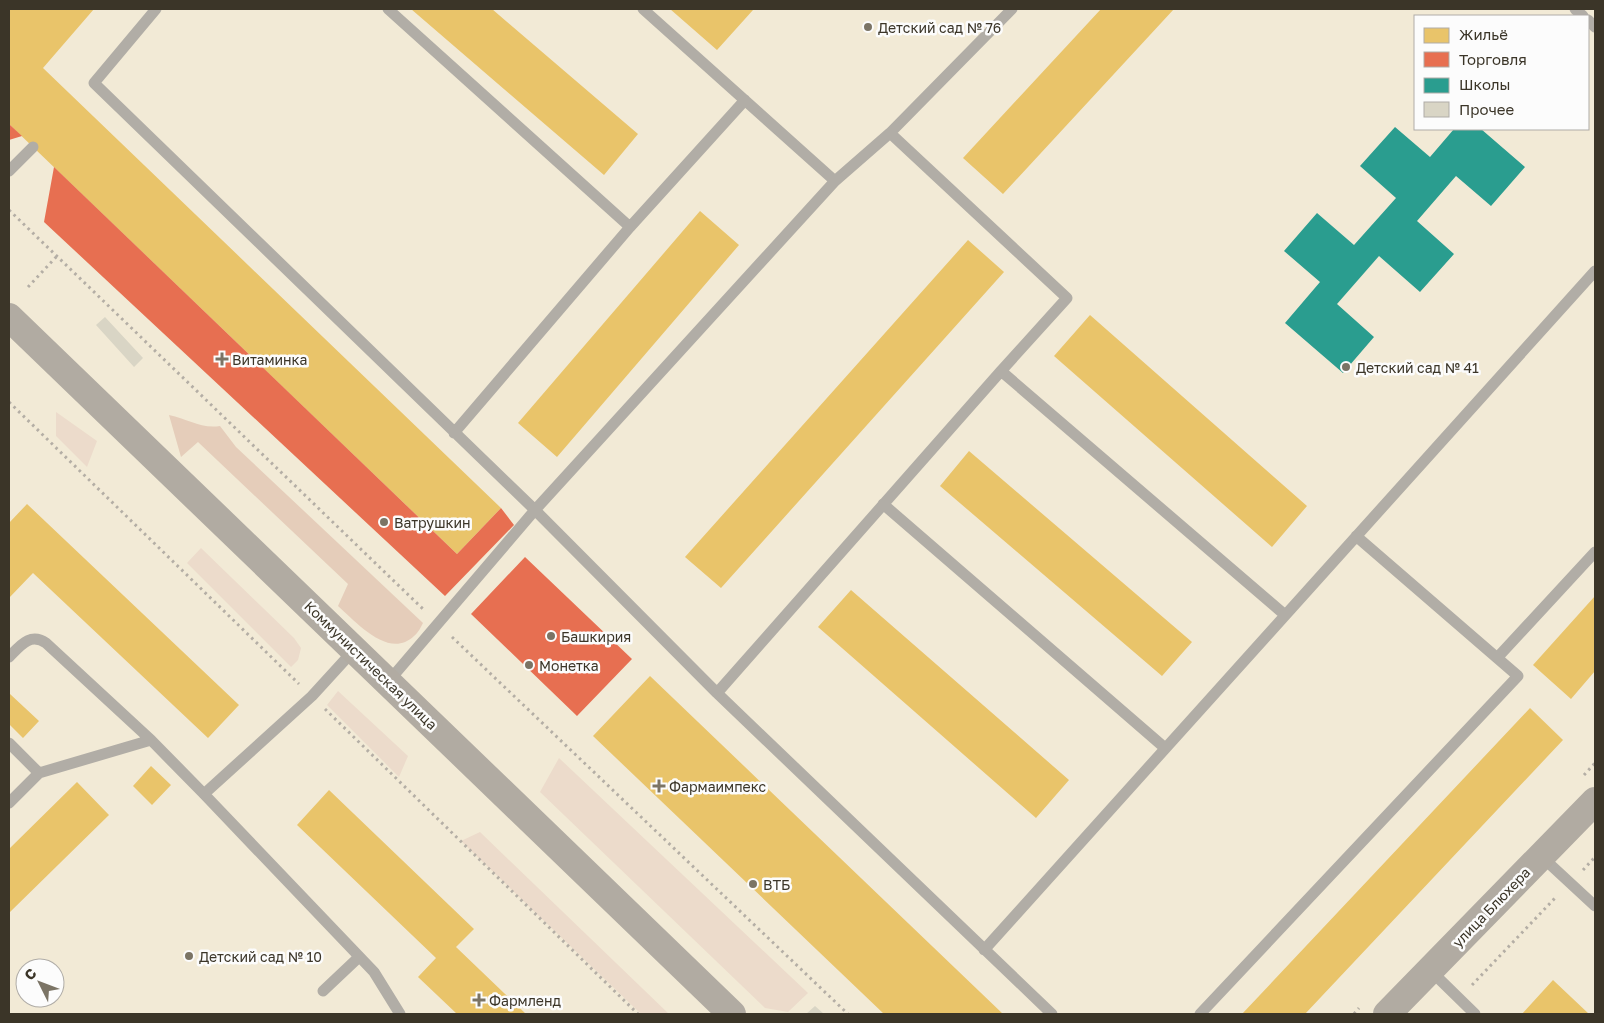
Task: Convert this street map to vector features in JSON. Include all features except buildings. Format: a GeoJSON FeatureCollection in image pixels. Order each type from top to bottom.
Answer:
{"type":"FeatureCollection","features":[{"type":"Feature","properties":{"kind":"main road","name":"Коммунистическая улица"},"geometry":{"type":"LineString","coordinates":[[9,317],[732,1014]]}},
{"type":"Feature","properties":{"kind":"main road","name":"улица Блюхера"},"geometry":{"type":"LineString","coordinates":[[1387,1014],[1595,801]]}},
{"type":"Feature","properties":{"kind":"lane"},"geometry":{"type":"LineString","coordinates":[[156,9],[94,83],[535,510],[717,693],[1052,1014]]}},
{"type":"Feature","properties":{"kind":"lane"},"geometry":{"type":"LineString","coordinates":[[388,9],[630,227]]}},
{"type":"Feature","properties":{"kind":"lane"},"geometry":{"type":"LineString","coordinates":[[643,9],[835,181]]}},
{"type":"Feature","properties":{"kind":"lane"},"geometry":{"type":"LineString","coordinates":[[388,682],[535,510],[835,181],[890,132],[1012,9]]}},
{"type":"Feature","properties":{"kind":"lane"},"geometry":{"type":"LineString","coordinates":[[454,432],[630,227],[745,100]]}},
{"type":"Feature","properties":{"kind":"lane"},"geometry":{"type":"LineString","coordinates":[[717,693],[1067,298],[890,132]]}},
{"type":"Feature","properties":{"kind":"lane"},"geometry":{"type":"LineString","coordinates":[[9,171],[33,147]]}},
{"type":"Feature","properties":{"kind":"lane"},"geometry":{"type":"LineString","coordinates":[[984,950],[1595,271]]}},
{"type":"Feature","properties":{"kind":"lane"},"geometry":{"type":"LineString","coordinates":[[1001,371],[1285,614]]}},
{"type":"Feature","properties":{"kind":"lane"},"geometry":{"type":"LineString","coordinates":[[883,504],[1165,748]]}},
{"type":"Feature","properties":{"kind":"lane"},"geometry":{"type":"LineString","coordinates":[[1200,1014],[1518,676],[1356,536]]}},
{"type":"Feature","properties":{"kind":"lane"},"geometry":{"type":"LineString","coordinates":[[1497,658],[1595,552]]}},
{"type":"Feature","properties":{"kind":"lane"},"geometry":{"type":"LineString","coordinates":[[9,657],[24,641],[40,638],[151,740],[204,794],[374,972],[400,1014]]}},
{"type":"Feature","properties":{"kind":"lane"},"geometry":{"type":"LineString","coordinates":[[204,794],[312,696],[355,649]]}},
{"type":"Feature","properties":{"kind":"lane"},"geometry":{"type":"LineString","coordinates":[[9,803],[39,773],[151,740]]}},
{"type":"Feature","properties":{"kind":"lane"},"geometry":{"type":"LineString","coordinates":[[9,743],[39,773]]}},
{"type":"Feature","properties":{"kind":"lane"},"geometry":{"type":"LineString","coordinates":[[1541,856],[1595,906]]}},
{"type":"Feature","properties":{"kind":"lane"},"geometry":{"type":"LineString","coordinates":[[323,991],[359,957]]}},
{"type":"Feature","properties":{"kind":"lane"},"geometry":{"type":"LineString","coordinates":[[1430,970],[1475,1014]]}},
{"type":"Feature","properties":{"kind":"path"},"geometry":{"type":"LineString","coordinates":[[28,287],[57,256]]}},
{"type":"Feature","properties":{"kind":"path"},"geometry":{"type":"LineString","coordinates":[[1458,999],[1595,857]]}},
{"type":"Feature","properties":{"kind":"shaded area"},"geometry":{"type":"Polygon","coordinates":[[[56,412],[97,441],[87,467],[56,436],[56,412]]]}},
{"type":"Feature","properties":{"kind":"shaded area"},"geometry":{"type":"Polygon","coordinates":[[[169,415],[201,425],[220,426],[236,447],[423,623],[417,633],[404,642],[394,644],[373,636],[363,629],[338,606],[348,584],[198,442],[181,457],[169,415]]]}},
{"type":"Feature","properties":{"kind":"shaded area"},"geometry":{"type":"Polygon","coordinates":[[[201,548],[294,638],[301,648],[298,660],[291,667],[187,563],[201,548]]]}},
{"type":"Feature","properties":{"kind":"shaded area"},"geometry":{"type":"Polygon","coordinates":[[[338,691],[408,756],[399,777],[327,705],[338,691]]]}},
{"type":"Feature","properties":{"kind":"shaded area"},"geometry":{"type":"Polygon","coordinates":[[[559,758],[808,993],[788,1012],[765,1008],[540,792],[559,758]]]}},
{"type":"Feature","properties":{"kind":"shaded area"},"geometry":{"type":"Polygon","coordinates":[[[480,832],[669,1014],[641,1014],[461,841],[480,832]]]}},
{"type":"Feature","properties":{"kind":"place","name":"Детский сад № 76"},"geometry":{"type":"Point","coordinates":[868,27]}},
{"type":"Feature","properties":{"kind":"place","name":"Витаминка"},"geometry":{"type":"Point","coordinates":[222,359]}},
{"type":"Feature","properties":{"kind":"place","name":"Детский сад № 41"},"geometry":{"type":"Point","coordinates":[1346,367]}},
{"type":"Feature","properties":{"kind":"place","name":"Ватрушкин"},"geometry":{"type":"Point","coordinates":[384,522]}},
{"type":"Feature","properties":{"kind":"place","name":"Башкирия"},"geometry":{"type":"Point","coordinates":[551,636]}},
{"type":"Feature","properties":{"kind":"place","name":"Монетка"},"geometry":{"type":"Point","coordinates":[529,665]}},
{"type":"Feature","properties":{"kind":"place","name":"Фармаимпекс"},"geometry":{"type":"Point","coordinates":[659,786]}},
{"type":"Feature","properties":{"kind":"place","name":"ВТБ"},"geometry":{"type":"Point","coordinates":[753,884]}},
{"type":"Feature","properties":{"kind":"place","name":"Детский сад № 10"},"geometry":{"type":"Point","coordinates":[189,956]}},
{"type":"Feature","properties":{"kind":"place","name":"Фармленд"},"geometry":{"type":"Point","coordinates":[479,1000]}}]}
